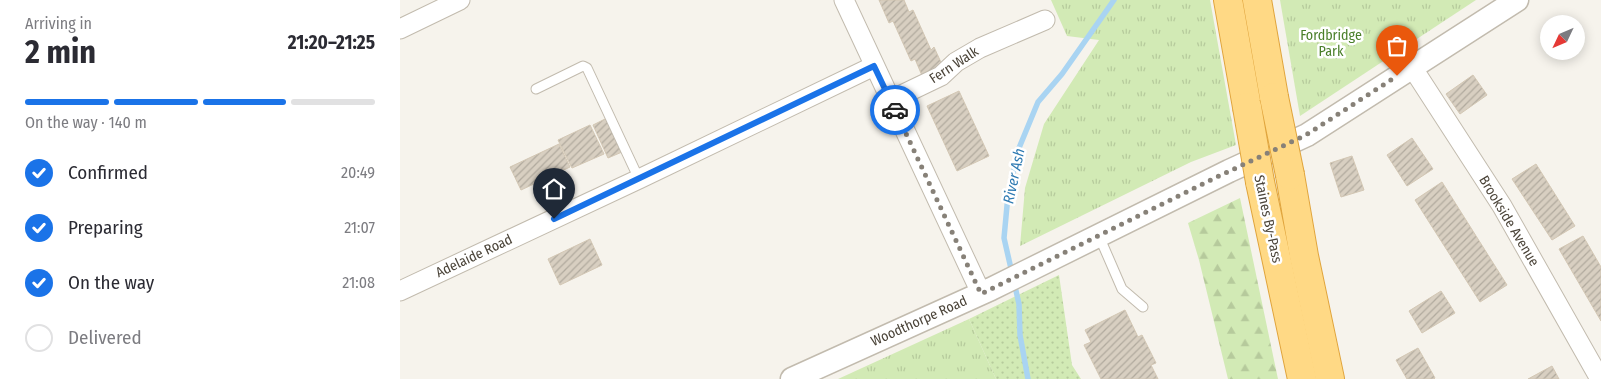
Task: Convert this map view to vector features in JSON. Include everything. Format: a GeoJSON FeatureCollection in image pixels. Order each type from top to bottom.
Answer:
{"type":"FeatureCollection","features":[{"type":"Feature","properties":{"kind":"highway","name":"Staines By-Pass"},"geometry":{"type":"LineString","coordinates":[[1228,0],[1260,182],[1302,379]]}},
{"type":"Feature","properties":{"kind":"highway","name":"Staines By-Pass"},"geometry":{"type":"LineString","coordinates":[[1257,0],[1304,256],[1330,379]]}},
{"type":"Feature","properties":{"kind":"street"},"geometry":{"type":"LineString","coordinates":[[400,28],[460,0]]}},
{"type":"Feature","properties":{"kind":"street"},"geometry":{"type":"LineString","coordinates":[[844,0],[981,294]]}},
{"type":"Feature","properties":{"kind":"street","name":"Woodthorpe Road"},"geometry":{"type":"LineString","coordinates":[[792,379],[981,294],[1229,171],[1306,135],[1517,0]]}},
{"type":"Feature","properties":{"kind":"street","name":"Fern Walk"},"geometry":{"type":"LineString","coordinates":[[891,100],[941,76],[956,62],[980,48],[1045,20]]}},
{"type":"Feature","properties":{"kind":"street","name":"Adelaide Road"},"geometry":{"type":"LineString","coordinates":[[400,291],[874,66]]}},
{"type":"Feature","properties":{"kind":"street","name":"Brookside Avenue"},"geometry":{"type":"LineString","coordinates":[[1412,67],[1502,206],[1600,379]]}},
{"type":"Feature","properties":{"kind":"lane"},"geometry":{"type":"LineString","coordinates":[[536,89],[583,66],[587,68],[639,179]]}},
{"type":"Feature","properties":{"kind":"lane"},"geometry":{"type":"LineString","coordinates":[[1099,236],[1122,289],[1143,308]]}},
{"type":"Feature","properties":{"kind":"green space"},"geometry":{"type":"Polygon","coordinates":[[[1051,0],[1210,0],[1236,145],[1191,162],[1020,246],[1025,188],[1044,124],[1099,40],[1067,36],[1051,0]]]}},
{"type":"Feature","properties":{"kind":"green space","name":"Fordbridge Park"},"geometry":{"type":"Polygon","coordinates":[[[1280,0],[1476,0],[1300,116],[1280,0]]]}},
{"type":"Feature","properties":{"kind":"green space"},"geometry":{"type":"Polygon","coordinates":[[[1240,198],[1278,379],[1228,379],[1188,223],[1240,198]]]}},
{"type":"Feature","properties":{"kind":"green space"},"geometry":{"type":"Polygon","coordinates":[[[1059,275],[1072,365],[1081,379],[996,379],[969,319],[1059,275]]]}},
{"type":"Feature","properties":{"kind":"green space"},"geometry":{"type":"Polygon","coordinates":[[[969,319],[996,379],[838,379],[969,319]]]}},
{"type":"Feature","properties":{"kind":"building"},"geometry":{"type":"Polygon","coordinates":[[[879,0],[904,0],[909,12],[913,10],[931,50],[934,47],[944,69],[923,78],[915,59],[911,61],[893,21],[889,23],[879,0]]]}},
{"type":"Feature","properties":{"kind":"building"},"geometry":{"type":"Polygon","coordinates":[[[1473,75],[1487,95],[1460,114],[1446,94],[1473,75]]]}},
{"type":"Feature","properties":{"kind":"building"},"geometry":{"type":"Polygon","coordinates":[[[959,91],[989,156],[957,171],[927,106],[959,91]]]}},
{"type":"Feature","properties":{"kind":"building"},"geometry":{"type":"Polygon","coordinates":[[[607,118],[622,152],[608,158],[593,125],[607,118]]]}},
{"type":"Feature","properties":{"kind":"building"},"geometry":{"type":"Polygon","coordinates":[[[590,125],[604,154],[572,168],[558,140],[590,125]]]}},
{"type":"Feature","properties":{"kind":"building"},"geometry":{"type":"Polygon","coordinates":[[[1412,138],[1433,169],[1407,186],[1387,155],[1412,138]]]}},
{"type":"Feature","properties":{"kind":"building"},"geometry":{"type":"Polygon","coordinates":[[[559,144],[570,167],[521,190],[510,167],[559,144]]]}},
{"type":"Feature","properties":{"kind":"building"},"geometry":{"type":"Polygon","coordinates":[[[1352,156],[1364,190],[1341,197],[1330,163],[1352,156]]]}},
{"type":"Feature","properties":{"kind":"building"},"geometry":{"type":"Polygon","coordinates":[[[1536,164],[1575,226],[1552,240],[1512,179],[1536,164]]]}},
{"type":"Feature","properties":{"kind":"building"},"geometry":{"type":"Polygon","coordinates":[[[1442,182],[1507,285],[1480,302],[1415,200],[1442,182]]]}},
{"type":"Feature","properties":{"kind":"building"},"geometry":{"type":"Polygon","coordinates":[[[1583,236],[1601,267],[1601,321],[1559,249],[1583,236]]]}},
{"type":"Feature","properties":{"kind":"building"},"geometry":{"type":"Polygon","coordinates":[[[590,239],[602,265],[560,285],[548,259],[590,239]]]}},
{"type":"Feature","properties":{"kind":"building"},"geometry":{"type":"Polygon","coordinates":[[[1441,291],[1455,313],[1422,333],[1409,311],[1441,291]]]}},
{"type":"Feature","properties":{"kind":"building"},"geometry":{"type":"Polygon","coordinates":[[[1125,310],[1138,337],[1142,335],[1156,363],[1151,365],[1158,379],[1101,379],[1084,345],[1091,342],[1085,330],[1125,310]]]}},
{"type":"Feature","properties":{"kind":"building"},"geometry":{"type":"Polygon","coordinates":[[[1418,348],[1434,379],[1407,379],[1396,360],[1418,348]]]}},
{"type":"Feature","properties":{"kind":"building"},"geometry":{"type":"Polygon","coordinates":[[[1552,366],[1559,379],[1528,379],[1552,366]]]}},
{"type":"Feature","properties":{"kind":"waterway","name":"River Ash"},"geometry":{"type":"LineString","coordinates":[[1012,273],[1004,238],[1008,195],[1019,148],[1038,102],[1062,74],[1114,0]]}},
{"type":"Feature","properties":{"kind":"waterway","name":"River Ash"},"geometry":{"type":"LineString","coordinates":[[1014,282],[1019,304],[1020,335],[1028,379]]}},
{"type":"Feature","properties":{"kind":"way so far"},"geometry":{"type":"LineString","coordinates":[[895,110],[981,294],[1306,135],[1397,76]]}},
{"type":"Feature","properties":{"kind":"route"},"geometry":{"type":"LineString","coordinates":[[554,219],[874,66],[895,110]]}}]}
